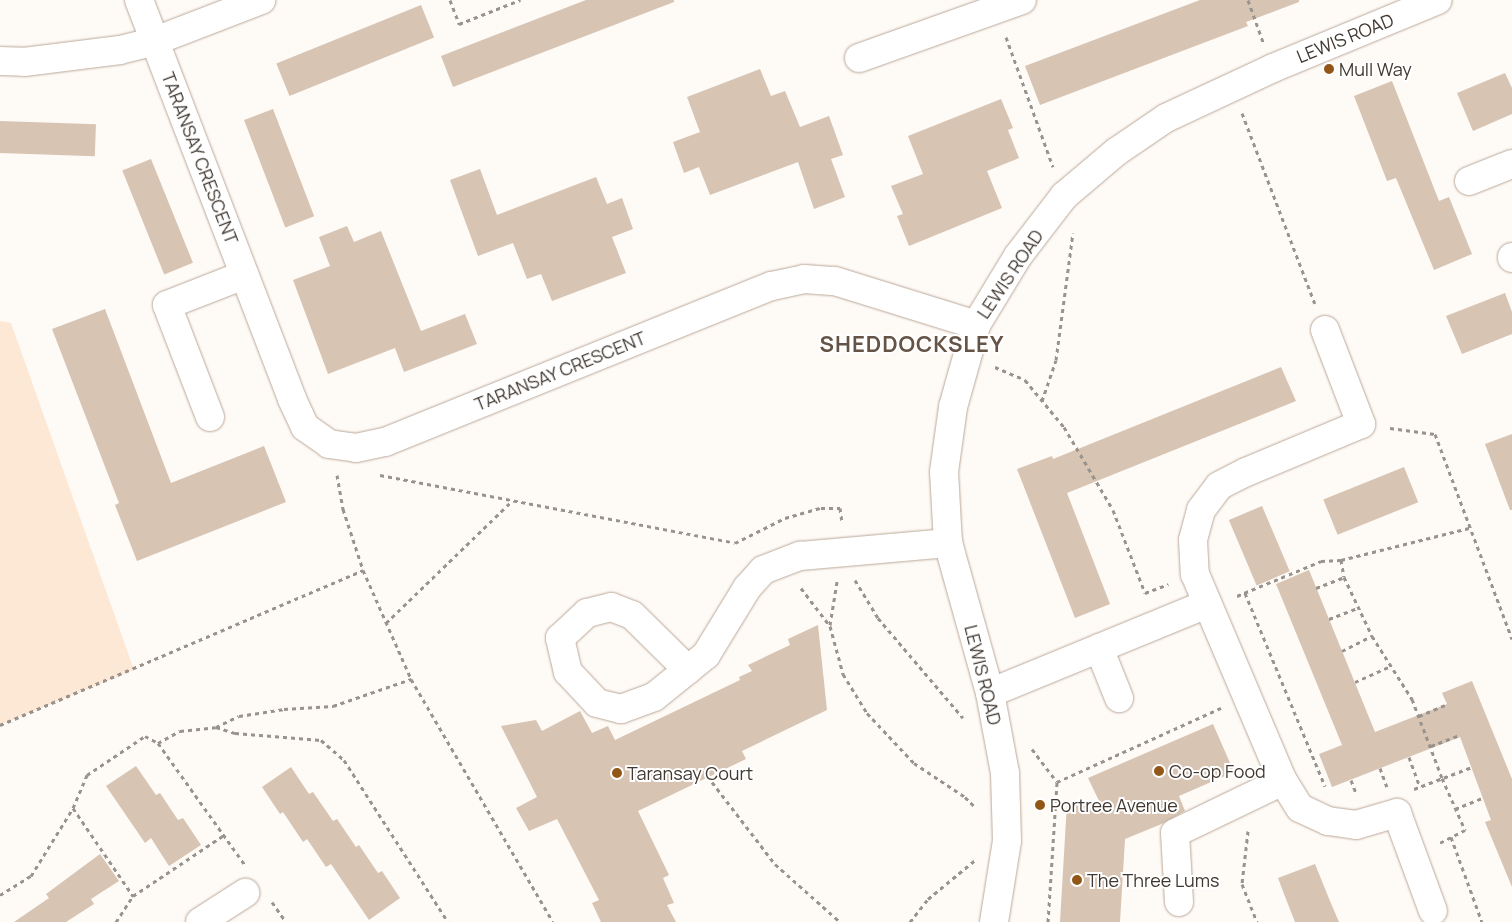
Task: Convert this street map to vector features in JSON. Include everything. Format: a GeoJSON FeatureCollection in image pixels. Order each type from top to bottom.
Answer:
{"type":"FeatureCollection","features":[{"type":"Feature","properties":{"kind":"street","name":"TARANSAY CRESCENT"},"geometry":{"type":"LineString","coordinates":[[139,0],[244,275],[305,427],[329,444],[356,448],[384,442],[772,286],[804,279],[835,281],[976,324]]}},
{"type":"Feature","properties":{"kind":"street"},"geometry":{"type":"LineString","coordinates":[[0,61],[24,62],[120,50],[155,41],[261,0]]}},
{"type":"Feature","properties":{"kind":"street"},"geometry":{"type":"LineString","coordinates":[[859,58],[966,9],[1022,0]]}},
{"type":"Feature","properties":{"kind":"street","name":"LEWIS ROAD"},"geometry":{"type":"LineString","coordinates":[[994,922],[1007,841],[1005,773],[990,693],[948,543],[944,472],[953,407],[976,324],[1018,256],[1064,196],[1116,152],[1166,118],[1273,68],[1438,0]]}},
{"type":"Feature","properties":{"kind":"street"},"geometry":{"type":"LineString","coordinates":[[1469,181],[1512,164]]}},
{"type":"Feature","properties":{"kind":"street"},"geometry":{"type":"LineString","coordinates":[[210,417],[167,305],[244,275]]}},
{"type":"Feature","properties":{"kind":"street"},"geometry":{"type":"LineString","coordinates":[[1325,330],[1361,424],[1246,472],[1219,486],[1200,510],[1193,540],[1195,574],[1283,781],[1300,808],[1328,821],[1356,824],[1397,813],[1412,857],[1434,911]]}},
{"type":"Feature","properties":{"kind":"street"},"geometry":{"type":"LineString","coordinates":[[688,670],[706,655],[747,588],[763,570],[800,556],[948,543]]}},
{"type":"Feature","properties":{"kind":"street"},"geometry":{"type":"LineString","coordinates":[[990,693],[1207,604]]}},
{"type":"Feature","properties":{"kind":"street"},"geometry":{"type":"LineString","coordinates":[[1099,648],[1119,698]]}},
{"type":"Feature","properties":{"kind":"street"},"geometry":{"type":"LineString","coordinates":[[1179,902],[1176,832],[1283,781]]}},
{"type":"Feature","properties":{"kind":"street"},"geometry":{"type":"LineString","coordinates":[[200,922],[254,887]]}},
{"type":"Feature","properties":{"kind":"path"},"geometry":{"type":"LineString","coordinates":[[450,0],[458,24],[520,0]]}},
{"type":"Feature","properties":{"kind":"path"},"geometry":{"type":"LineString","coordinates":[[1248,0],[1273,68]]}},
{"type":"Feature","properties":{"kind":"path"},"geometry":{"type":"LineString","coordinates":[[1232,87],[1325,330]]}},
{"type":"Feature","properties":{"kind":"path"},"geometry":{"type":"LineString","coordinates":[[966,359],[998,368],[1025,380],[1064,427],[1113,510],[1145,593],[1195,574]]}},
{"type":"Feature","properties":{"kind":"path"},"geometry":{"type":"LineString","coordinates":[[1361,424],[1435,434],[1512,639]]}},
{"type":"Feature","properties":{"kind":"path"},"geometry":{"type":"LineString","coordinates":[[329,444],[336,467],[343,509],[363,570],[411,678],[553,922]]}},
{"type":"Feature","properties":{"kind":"path"},"geometry":{"type":"LineString","coordinates":[[375,474],[735,543],[784,518],[821,508],[840,508],[847,553],[856,584],[878,618],[969,725]]}},
{"type":"Feature","properties":{"kind":"path"},"geometry":{"type":"LineString","coordinates":[[386,622],[512,500]]}},
{"type":"Feature","properties":{"kind":"path"},"geometry":{"type":"LineString","coordinates":[[1207,604],[1245,594],[1321,561],[1341,560],[1470,528]]}},
{"type":"Feature","properties":{"kind":"path"},"geometry":{"type":"LineString","coordinates":[[830,626],[836,584],[847,553]]}},
{"type":"Feature","properties":{"kind":"path"},"geometry":{"type":"LineString","coordinates":[[1341,560],[1344,577],[1372,636],[1389,667],[1412,699],[1442,778],[1466,830],[1412,857]]}},
{"type":"Feature","properties":{"kind":"path"},"geometry":{"type":"LineString","coordinates":[[0,725],[108,681],[363,570]]}},
{"type":"Feature","properties":{"kind":"path"},"geometry":{"type":"LineString","coordinates":[[763,570],[803,589],[830,626],[843,674],[867,713],[914,763],[965,797],[1007,841],[966,866],[928,899],[910,922]]}},
{"type":"Feature","properties":{"kind":"path"},"geometry":{"type":"LineString","coordinates":[[1316,588],[1344,577]]}},
{"type":"Feature","properties":{"kind":"path"},"geometry":{"type":"LineString","coordinates":[[1245,594],[1326,788]]}},
{"type":"Feature","properties":{"kind":"path"},"geometry":{"type":"LineString","coordinates":[[1329,619],[1358,608]]}},
{"type":"Feature","properties":{"kind":"path"},"geometry":{"type":"LineString","coordinates":[[1342,650],[1372,636]]}},
{"type":"Feature","properties":{"kind":"path"},"geometry":{"type":"LineString","coordinates":[[1355,682],[1389,667]]}},
{"type":"Feature","properties":{"kind":"path"},"geometry":{"type":"LineString","coordinates":[[158,743],[180,731],[216,727],[239,716],[284,709],[333,706],[411,678]]}},
{"type":"Feature","properties":{"kind":"path"},"geometry":{"type":"LineString","coordinates":[[1057,782],[1246,696]]}},
{"type":"Feature","properties":{"kind":"path"},"geometry":{"type":"LineString","coordinates":[[1419,716],[1447,704]]}},
{"type":"Feature","properties":{"kind":"path"},"geometry":{"type":"LineString","coordinates":[[216,727],[235,733],[321,740],[344,760],[448,922]]}},
{"type":"Feature","properties":{"kind":"path"},"geometry":{"type":"LineString","coordinates":[[1431,746],[1460,735]]}},
{"type":"Feature","properties":{"kind":"path"},"geometry":{"type":"LineString","coordinates":[[0,895],[32,876],[73,808],[87,775],[145,736],[158,743],[224,835],[254,887],[285,920],[279,922]]}},
{"type":"Feature","properties":{"kind":"path"},"geometry":{"type":"LineString","coordinates":[[1029,745],[1057,782],[1048,922]]}},
{"type":"Feature","properties":{"kind":"path"},"geometry":{"type":"LineString","coordinates":[[1409,757],[1420,787]]}},
{"type":"Feature","properties":{"kind":"path"},"geometry":{"type":"LineString","coordinates":[[1406,792],[1472,766]]}},
{"type":"Feature","properties":{"kind":"path"},"geometry":{"type":"LineString","coordinates":[[712,782],[775,864],[840,922]]}},
{"type":"Feature","properties":{"kind":"path"},"geometry":{"type":"LineString","coordinates":[[1251,796],[1242,884],[1257,922]]}},
{"type":"Feature","properties":{"kind":"path"},"geometry":{"type":"LineString","coordinates":[[1455,809],[1484,797]]}},
{"type":"Feature","properties":{"kind":"path"},"geometry":{"type":"LineString","coordinates":[[73,808],[133,896]]}},
{"type":"Feature","properties":{"kind":"path"},"geometry":{"type":"LineString","coordinates":[[116,922],[133,896],[224,835]]}},
{"type":"Feature","properties":{"kind":"path"},"geometry":{"type":"LineString","coordinates":[[1451,837],[1482,922]]}},
{"type":"Feature","properties":{"kind":"shaded area"},"geometry":{"type":"Polygon","coordinates":[[[0,321],[11,323],[134,670],[0,725],[0,321]]]}},
{"type":"Feature","properties":{"kind":"building"},"geometry":{"type":"Polygon","coordinates":[[[586,0],[674,0],[674,2],[453,87],[441,56],[586,0]]]}},
{"type":"Feature","properties":{"kind":"building"},"geometry":{"type":"Polygon","coordinates":[[[1200,0],[1299,0],[1299,2],[1246,22],[1248,26],[1040,105],[1025,66],[1200,0]]]}},
{"type":"Feature","properties":{"kind":"building"},"geometry":{"type":"Polygon","coordinates":[[[421,5],[434,37],[289,96],[276,63],[421,5]]]}},
{"type":"Feature","properties":{"kind":"building"},"geometry":{"type":"Polygon","coordinates":[[[760,69],[771,96],[785,91],[800,127],[829,116],[843,155],[831,159],[845,197],[814,209],[798,162],[710,195],[699,167],[684,173],[673,142],[700,132],[687,97],[760,69]]]}},
{"type":"Feature","properties":{"kind":"building"},"geometry":{"type":"Polygon","coordinates":[[[1505,73],[1512,88],[1512,114],[1473,131],[1457,93],[1505,73]]]}},
{"type":"Feature","properties":{"kind":"building"},"geometry":{"type":"Polygon","coordinates":[[[1392,81],[1439,201],[1449,197],[1472,254],[1434,270],[1396,178],[1387,181],[1354,96],[1392,81]]]}},
{"type":"Feature","properties":{"kind":"building"},"geometry":{"type":"Polygon","coordinates":[[[1001,99],[1013,128],[1008,130],[1019,158],[987,171],[1002,208],[909,246],[897,216],[903,214],[891,186],[923,174],[908,136],[1001,99]]]}},
{"type":"Feature","properties":{"kind":"building"},"geometry":{"type":"Polygon","coordinates":[[[273,109],[314,216],[285,227],[244,120],[273,109]]]}},
{"type":"Feature","properties":{"kind":"building"},"geometry":{"type":"Polygon","coordinates":[[[0,121],[96,124],[95,156],[0,153],[0,121]]]}},
{"type":"Feature","properties":{"kind":"building"},"geometry":{"type":"Polygon","coordinates":[[[151,159],[193,263],[164,274],[122,171],[151,159]]]}},
{"type":"Feature","properties":{"kind":"building"},"geometry":{"type":"Polygon","coordinates":[[[480,169],[497,215],[596,177],[607,204],[622,198],[633,229],[612,237],[626,273],[552,301],[541,274],[527,279],[513,243],[478,256],[450,180],[480,169]]]}},
{"type":"Feature","properties":{"kind":"building"},"geometry":{"type":"Polygon","coordinates":[[[347,226],[354,242],[381,231],[421,331],[465,314],[477,344],[404,372],[395,348],[328,374],[293,280],[330,266],[319,237],[347,226]]]}},
{"type":"Feature","properties":{"kind":"building"},"geometry":{"type":"Polygon","coordinates":[[[1505,293],[1512,312],[1512,334],[1462,354],[1446,316],[1505,293]]]}},
{"type":"Feature","properties":{"kind":"building"},"geometry":{"type":"Polygon","coordinates":[[[105,309],[171,483],[264,446],[286,502],[137,561],[115,505],[119,503],[52,329],[105,309]]]}},
{"type":"Feature","properties":{"kind":"building"},"geometry":{"type":"Polygon","coordinates":[[[1281,367],[1296,401],[1067,493],[1110,604],[1075,618],[1017,469],[1052,456],[1053,459],[1281,367]]]}},
{"type":"Feature","properties":{"kind":"building"},"geometry":{"type":"Polygon","coordinates":[[[1512,434],[1512,510],[1510,510],[1485,444],[1512,434]]]}},
{"type":"Feature","properties":{"kind":"building"},"geometry":{"type":"Polygon","coordinates":[[[1404,467],[1418,502],[1338,535],[1323,500],[1404,467]]]}},
{"type":"Feature","properties":{"kind":"building"},"geometry":{"type":"Polygon","coordinates":[[[1262,506],[1290,571],[1257,585],[1229,520],[1262,506]]]}},
{"type":"Feature","properties":{"kind":"building"},"geometry":{"type":"Polygon","coordinates":[[[1309,570],[1375,732],[1447,704],[1442,693],[1472,681],[1512,779],[1512,887],[1485,822],[1491,820],[1460,737],[1332,787],[1319,754],[1342,745],[1276,584],[1309,570]]]}},
{"type":"Feature","properties":{"kind":"building","name":"Taransay Court"},"geometry":{"type":"Polygon","coordinates":[[[818,625],[827,710],[742,751],[746,759],[638,811],[669,875],[663,878],[674,903],[667,905],[676,922],[601,922],[592,903],[599,900],[557,819],[529,831],[516,808],[537,797],[501,726],[536,720],[542,731],[580,711],[592,733],[608,726],[615,740],[740,680],[739,677],[752,671],[748,665],[790,645],[788,639],[818,625]]]}},
{"type":"Feature","properties":{"kind":"building"},"geometry":{"type":"Polygon","coordinates":[[[1213,724],[1234,772],[1179,796],[1185,811],[1164,823],[1125,839],[1120,922],[1060,922],[1067,803],[1101,805],[1088,778],[1213,724]]]}},
{"type":"Feature","properties":{"kind":"building"},"geometry":{"type":"Polygon","coordinates":[[[136,766],[156,795],[160,793],[178,820],[183,818],[201,845],[169,866],[151,838],[145,843],[106,786],[136,766]]]}},
{"type":"Feature","properties":{"kind":"building"},"geometry":{"type":"Polygon","coordinates":[[[291,767],[309,794],[313,792],[333,821],[337,819],[356,847],[359,845],[378,873],[382,871],[400,898],[369,920],[331,864],[326,867],[307,839],[303,842],[283,812],[280,814],[262,787],[291,767]]]}},
{"type":"Feature","properties":{"kind":"building"},"geometry":{"type":"Polygon","coordinates":[[[100,854],[119,881],[91,899],[94,904],[66,922],[14,922],[49,898],[46,894],[100,854]]]}},
{"type":"Feature","properties":{"kind":"building"},"geometry":{"type":"Polygon","coordinates":[[[1315,864],[1339,922],[1295,922],[1278,878],[1315,864]]]}},
{"type":"Feature","properties":{"kind":"place","name":"Mull Way"},"geometry":{"type":"Point","coordinates":[1329,69]}},
{"type":"Feature","properties":{"kind":"place","name":"Co-op Food"},"geometry":{"type":"Point","coordinates":[1159,771]}},
{"type":"Feature","properties":{"kind":"place","name":"Taransay Court"},"geometry":{"type":"Point","coordinates":[617,773]}},
{"type":"Feature","properties":{"kind":"place","name":"Portree Avenue"},"geometry":{"type":"Point","coordinates":[1040,805]}},
{"type":"Feature","properties":{"kind":"place","name":"The Three Lums"},"geometry":{"type":"Point","coordinates":[1077,880]}},
{"type":"Feature","properties":{"kind":"district","name":"SHEDDOCKSLEY"},"geometry":{"type":"Point","coordinates":[912,345]}}]}
